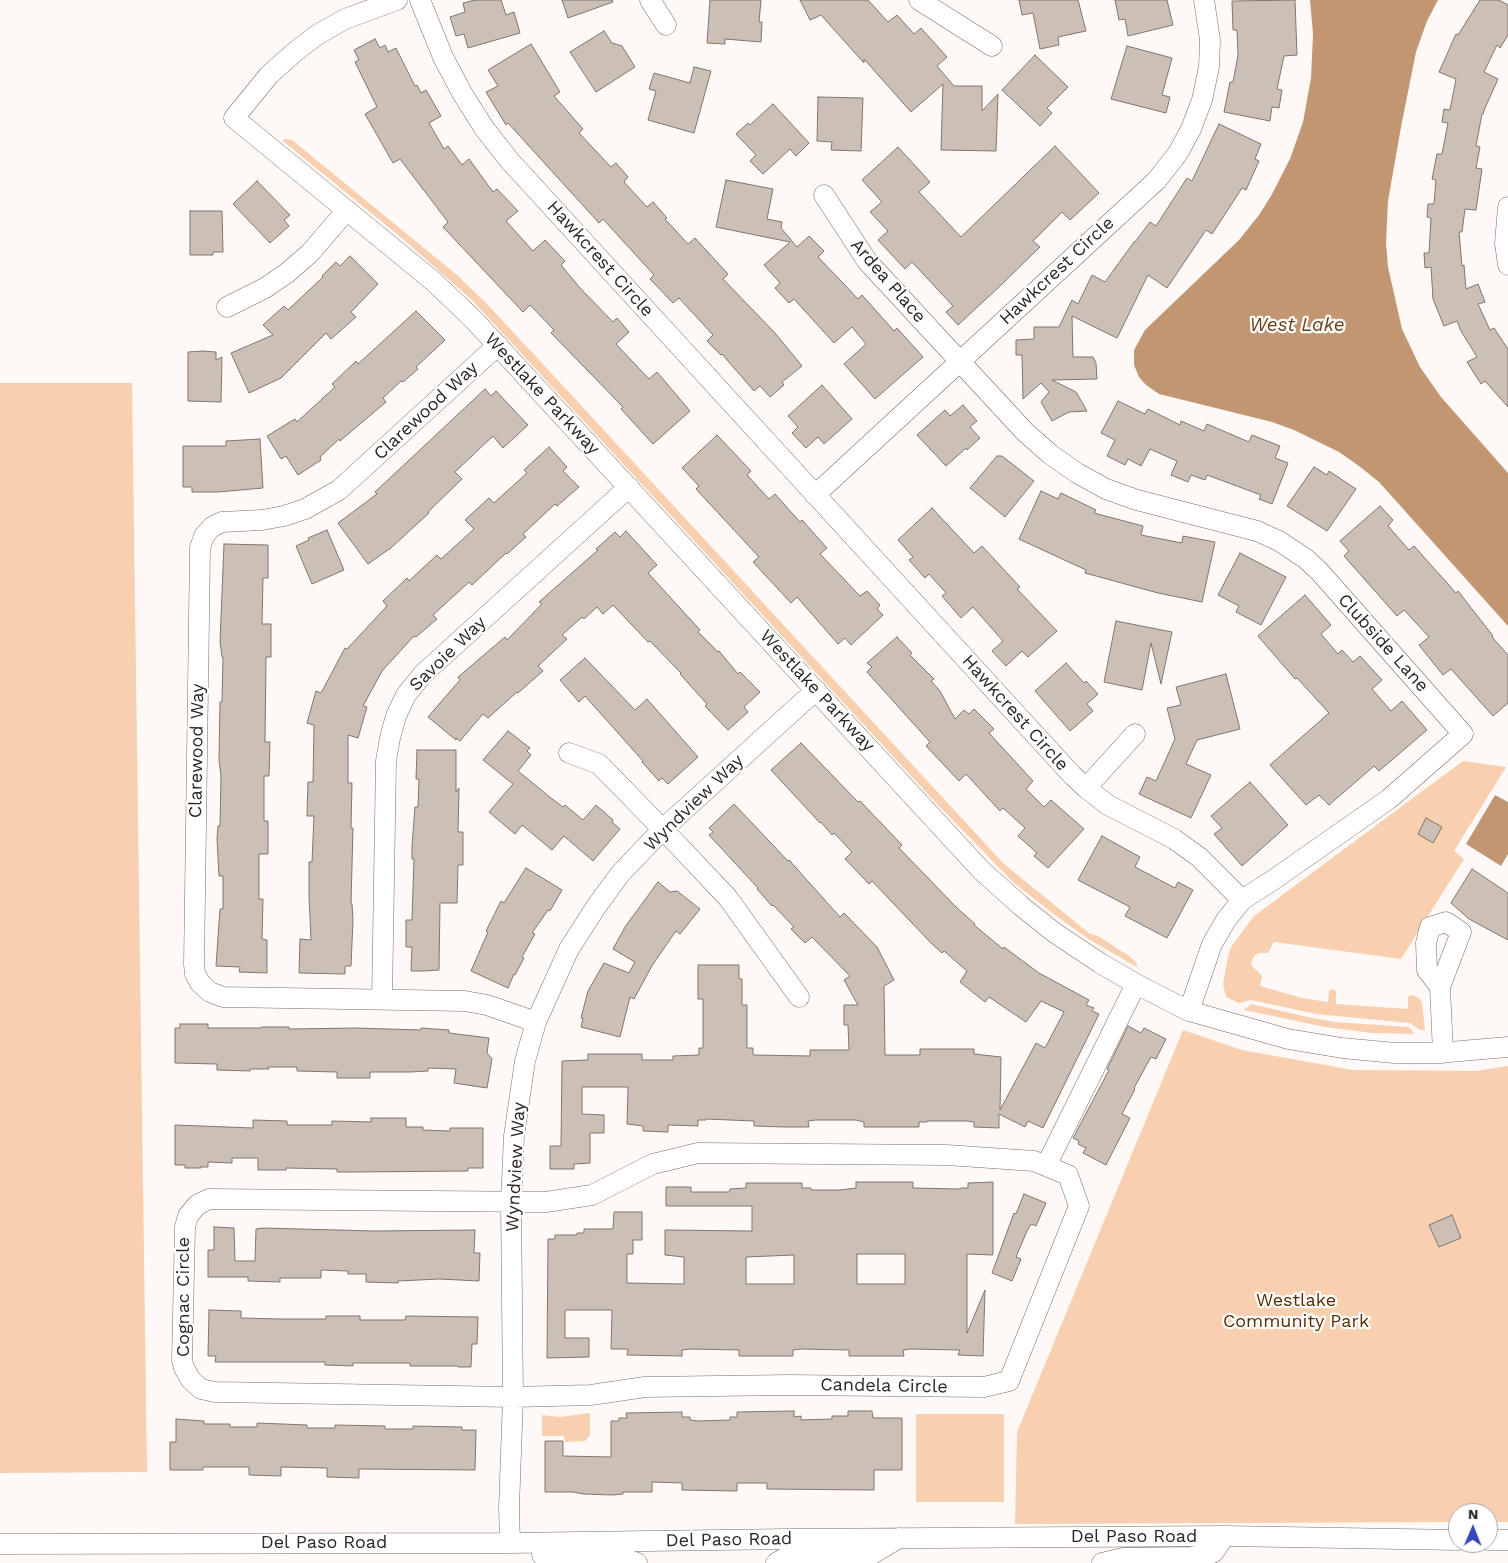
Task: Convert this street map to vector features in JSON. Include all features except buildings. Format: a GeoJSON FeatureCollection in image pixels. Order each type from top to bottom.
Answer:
{"type":"FeatureCollection","features":[{"type":"Feature","properties":{"kind":"street","name":"Westlake Parkway"},"geometry":{"type":"LineString","coordinates":[[397,0],[345,19],[317,35],[269,76],[234,118],[433,281],[473,319],[981,870],[1021,906],[1062,938],[1136,984],[1189,1011],[1288,1039],[1342,1048],[1395,1053],[1443,1053],[1508,1047]]}},
{"type":"Feature","properties":{"kind":"street","name":"Hawkcrest Circle"},"geometry":{"type":"LineString","coordinates":[[420,0],[443,57],[462,93],[484,128],[509,160],[1086,788],[1108,805],[1174,839],[1199,857],[1242,900]]}},
{"type":"Feature","properties":{"kind":"street"},"geometry":{"type":"LineString","coordinates":[[650,0],[666,25]]}},
{"type":"Feature","properties":{"kind":"street"},"geometry":{"type":"LineString","coordinates":[[919,0],[992,46]]}},
{"type":"Feature","properties":{"kind":"street","name":"Hawkcrest Circle"},"geometry":{"type":"LineString","coordinates":[[815,494],[1157,180],[1178,153],[1191,129],[1202,100],[1209,67],[1210,40],[1204,0]]}},
{"type":"Feature","properties":{"kind":"street","name":"Ardea Place"},"geometry":{"type":"LineString","coordinates":[[824,195],[867,261],[960,362]]}},
{"type":"Feature","properties":{"kind":"street"},"geometry":{"type":"LineString","coordinates":[[1508,207],[1505,244],[1508,265]]}},
{"type":"Feature","properties":{"kind":"street"},"geometry":{"type":"LineString","coordinates":[[226,307],[265,288],[287,273],[310,253],[347,210]]}},
{"type":"Feature","properties":{"kind":"street","name":"Clarewood Way"},"geometry":{"type":"LineString","coordinates":[[498,345],[339,490],[305,509],[284,516],[262,520],[222,522],[212,527],[204,536],[200,548],[194,964],[201,984],[210,992],[223,997],[465,1001],[487,1005],[536,1022]]}},
{"type":"Feature","properties":{"kind":"street","name":"Clubside Lane"},"geometry":{"type":"LineString","coordinates":[[960,362],[1025,432],[1050,454],[1077,473],[1106,489],[1137,500],[1257,531],[1279,541],[1306,559],[1319,571],[1463,734],[1389,799],[1242,900],[1226,920],[1212,944],[1189,1011]]}},
{"type":"Feature","properties":{"kind":"street","name":"Savoie Way"},"geometry":{"type":"LineString","coordinates":[[382,999],[386,761],[394,723],[406,695],[429,668],[629,487]]}},
{"type":"Feature","properties":{"kind":"street","name":"Wyndview Way"},"geometry":{"type":"LineString","coordinates":[[510,1543],[509,1508],[513,1397],[512,1203],[514,1136],[525,1061],[536,1022],[569,949],[620,874],[663,829],[816,690]]}},
{"type":"Feature","properties":{"kind":"street"},"geometry":{"type":"LineString","coordinates":[[1086,788],[1134,734]]}},
{"type":"Feature","properties":{"kind":"street"},"geometry":{"type":"LineString","coordinates":[[569,753],[599,764],[663,829],[728,898],[799,997]]}},
{"type":"Feature","properties":{"kind":"street"},"geometry":{"type":"LineString","coordinates":[[1046,1166],[1136,984]]}},
{"type":"Feature","properties":{"kind":"street"},"geometry":{"type":"LineString","coordinates":[[1440,986],[1443,1053]]}},
{"type":"Feature","properties":{"kind":"street","name":"Candela Circle"},"geometry":{"type":"LineString","coordinates":[[512,1203],[546,1202],[592,1195],[653,1164],[698,1153],[947,1155],[1034,1161],[1068,1175],[1079,1206],[1009,1381],[984,1387],[788,1385],[645,1387],[591,1395],[513,1397]]}},
{"type":"Feature","properties":{"kind":"street","name":"Cognac Circle"},"geometry":{"type":"LineString","coordinates":[[512,1203],[209,1199],[197,1204],[188,1216],[185,1227],[182,1360],[191,1380],[201,1389],[215,1392],[513,1397]]}},
{"type":"Feature","properties":{"kind":"street"},"geometry":{"type":"LineString","coordinates":[[1102,1563],[1123,1558],[1191,1557],[1213,1553],[1226,1536]]}},
{"type":"Feature","properties":{"kind":"street","name":"Del Paso Road"},"geometry":{"type":"LineString","coordinates":[[0,1544],[510,1543],[1226,1536],[1448,1540]]}},
{"type":"Feature","properties":{"kind":"street"},"geometry":{"type":"LineString","coordinates":[[776,1563],[785,1558],[869,1556],[899,1538]]}},
{"type":"Feature","properties":{"kind":"street"},"geometry":{"type":"LineString","coordinates":[[510,1543],[522,1555],[624,1558],[637,1563]]}},
{"type":"Feature","properties":{"kind":"green space"},"geometry":{"type":"Polygon","coordinates":[[[284,139],[292,140],[457,275],[487,304],[1003,863],[1090,934],[1098,936],[1129,956],[1137,964],[1137,967],[1090,940],[1014,883],[937,804],[472,300],[403,239],[283,141],[284,139]]]}},
{"type":"Feature","properties":{"kind":"green space"},"geometry":{"type":"Polygon","coordinates":[[[0,383],[132,383],[147,1472],[0,1473],[0,383]]]}},
{"type":"Feature","properties":{"kind":"green space"},"geometry":{"type":"Polygon","coordinates":[[[1463,761],[1506,767],[1454,851],[1464,859],[1401,959],[1274,942],[1268,953],[1255,955],[1251,962],[1252,966],[1262,976],[1260,986],[1302,998],[1328,1002],[1329,991],[1333,989],[1336,991],[1336,1004],[1408,1009],[1408,996],[1412,995],[1419,998],[1422,1003],[1425,1030],[1420,1030],[1410,1023],[1316,1014],[1251,1000],[1239,1003],[1226,997],[1223,984],[1231,947],[1254,916],[1463,761]]]}},
{"type":"Feature","properties":{"kind":"green space"},"geometry":{"type":"Polygon","coordinates":[[[1251,1004],[1336,1022],[1408,1027],[1414,1034],[1373,1033],[1325,1027],[1244,1010],[1251,1004]]]}},
{"type":"Feature","properties":{"kind":"green space","name":"Westlake Community Park"},"geometry":{"type":"Polygon","coordinates":[[[1183,1030],[1242,1050],[1353,1070],[1476,1071],[1508,1066],[1508,1522],[1498,1522],[1498,1503],[1448,1503],[1448,1522],[1015,1524],[1017,1432],[1183,1030]]]}},
{"type":"Feature","properties":{"kind":"green space"},"geometry":{"type":"Polygon","coordinates":[[[590,1413],[590,1435],[585,1441],[565,1442],[564,1436],[542,1436],[542,1415],[560,1417],[590,1413]]]}},
{"type":"Feature","properties":{"kind":"green space"},"geometry":{"type":"Polygon","coordinates":[[[916,1414],[1004,1414],[1004,1502],[916,1502],[916,1414]]]}},
{"type":"Feature","properties":{"kind":"water","name":"West Lake"},"geometry":{"type":"Polygon","coordinates":[[[1310,0],[1438,0],[1427,21],[1416,52],[1401,127],[1388,201],[1386,243],[1388,267],[1402,329],[1420,367],[1441,397],[1508,473],[1508,626],[1379,482],[1339,452],[1294,430],[1272,422],[1159,394],[1146,385],[1139,377],[1134,365],[1134,350],[1145,330],[1239,240],[1271,196],[1290,159],[1303,122],[1311,78],[1313,34],[1310,0]]]}},
{"type":"Feature","properties":{"kind":"water"},"geometry":{"type":"Polygon","coordinates":[[[1495,795],[1508,802],[1508,854],[1501,866],[1466,844],[1495,795]]]}}]}
